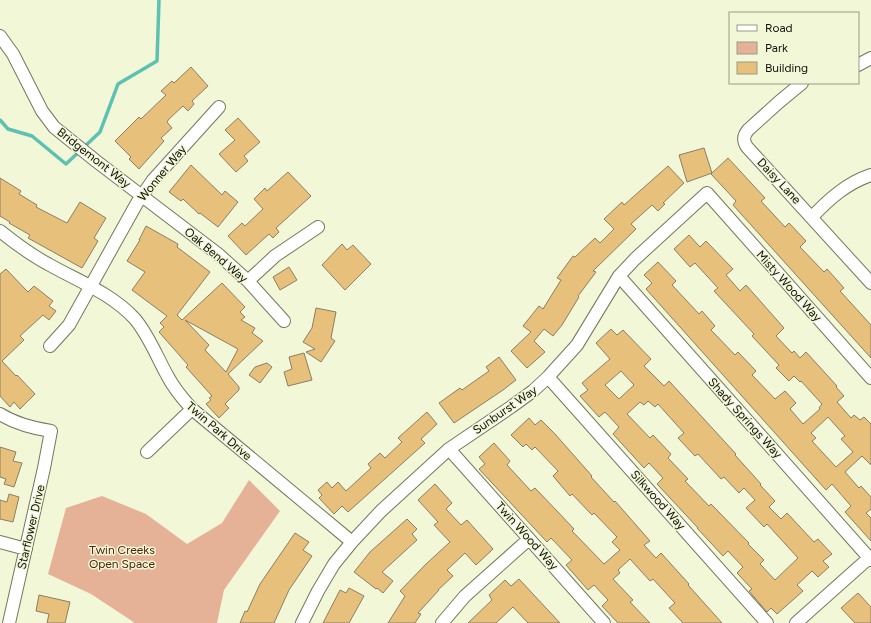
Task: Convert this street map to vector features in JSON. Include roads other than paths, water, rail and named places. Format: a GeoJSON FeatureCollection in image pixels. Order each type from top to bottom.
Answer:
{"type":"FeatureCollection","features":[{"type":"Feature","properties":{"kind":"street","name":"Bridgemont Way"},"geometry":{"type":"LineString","coordinates":[[0,36],[13,54],[42,111],[54,127],[142,196]]}},
{"type":"Feature","properties":{"kind":"street"},"geometry":{"type":"LineString","coordinates":[[859,64],[871,58]]}},
{"type":"Feature","properties":{"kind":"street","name":"Daisy Lane"},"geometry":{"type":"LineString","coordinates":[[801,84],[778,102],[745,133],[744,142],[871,283]]}},
{"type":"Feature","properties":{"kind":"street","name":"Wonner Way"},"geometry":{"type":"LineString","coordinates":[[50,346],[69,325],[142,196],[153,180],[219,107]]}},
{"type":"Feature","properties":{"kind":"street"},"geometry":{"type":"LineString","coordinates":[[812,216],[843,188],[859,179],[871,175]]}},
{"type":"Feature","properties":{"kind":"street","name":"Sunburst Way"},"geometry":{"type":"LineString","coordinates":[[302,623],[334,564],[381,510],[449,449],[533,391],[548,377],[576,345],[619,276],[635,259],[706,193]]}},
{"type":"Feature","properties":{"kind":"street","name":"Misty Wood Way"},"geometry":{"type":"LineString","coordinates":[[706,193],[871,378]]}},
{"type":"Feature","properties":{"kind":"street","name":"Oak Bend Way"},"geometry":{"type":"LineString","coordinates":[[142,196],[218,254],[248,281],[284,321]]}},
{"type":"Feature","properties":{"kind":"street"},"geometry":{"type":"LineString","coordinates":[[248,281],[274,256],[318,227]]}},
{"type":"Feature","properties":{"kind":"street","name":"Twin Park Drive"},"geometry":{"type":"LineString","coordinates":[[0,231],[29,253],[104,294],[120,306],[134,319],[146,335],[173,385],[192,409],[352,542]]}},
{"type":"Feature","properties":{"kind":"street","name":"Shady Springs Way"},"geometry":{"type":"LineString","coordinates":[[619,276],[870,559]]}},
{"type":"Feature","properties":{"kind":"street","name":"Silkwood Way"},"geometry":{"type":"LineString","coordinates":[[548,377],[767,623]]}},
{"type":"Feature","properties":{"kind":"street"},"geometry":{"type":"LineString","coordinates":[[147,452],[192,409]]}},
{"type":"Feature","properties":{"kind":"street","name":"Starflower Drive"},"geometry":{"type":"LineString","coordinates":[[0,414],[21,424],[36,429],[51,431],[9,623]]}},
{"type":"Feature","properties":{"kind":"street","name":"Twin Wood Way"},"geometry":{"type":"LineString","coordinates":[[449,449],[604,623]]}},
{"type":"Feature","properties":{"kind":"street"},"geometry":{"type":"LineString","coordinates":[[442,623],[465,596],[529,539]]}},
{"type":"Feature","properties":{"kind":"street"},"geometry":{"type":"LineString","coordinates":[[0,542],[26,550]]}},
{"type":"Feature","properties":{"kind":"street"},"geometry":{"type":"LineString","coordinates":[[796,623],[870,559]]}},
{"type":"Feature","properties":{"kind":"waterway"},"geometry":{"type":"LineString","coordinates":[[0,120],[8,129],[32,136],[66,164],[100,132],[118,84],[157,61],[159,0]]}},
{"type":"Feature","properties":{"kind":"park label","name":"Twin Creeks Open Space"},"geometry":{"type":"Point","coordinates":[122,557]}}]}
